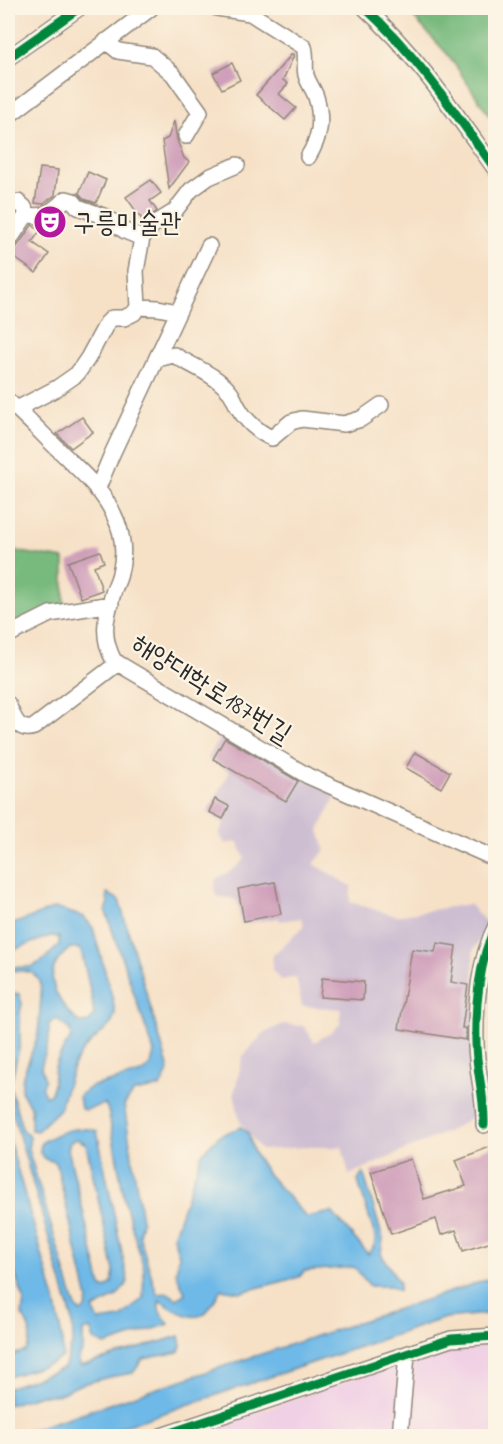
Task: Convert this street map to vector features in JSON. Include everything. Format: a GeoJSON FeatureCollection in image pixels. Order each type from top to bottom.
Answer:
{"type":"FeatureCollection","features":[{"type":"Feature","properties":{"kind":"street"},"geometry":{"type":"LineString","coordinates":[[8,58],[79,8]]}},
{"type":"Feature","properties":{"kind":"street"},"geometry":{"type":"LineString","coordinates":[[8,116],[151,8]]}},
{"type":"Feature","properties":{"kind":"street"},"geometry":{"type":"LineString","coordinates":[[217,8],[250,13],[304,47],[307,56],[305,74],[316,98],[320,119],[318,142],[308,157]]}},
{"type":"Feature","properties":{"kind":"street"},"geometry":{"type":"LineString","coordinates":[[365,8],[391,32],[428,75],[495,170]]}},
{"type":"Feature","properties":{"kind":"street"},"geometry":{"type":"LineString","coordinates":[[106,41],[118,51],[152,56],[173,74],[200,112],[186,136]]}},
{"type":"Feature","properties":{"kind":"street"},"geometry":{"type":"LineString","coordinates":[[12,405],[57,388],[76,374],[88,358],[107,323],[112,318],[124,318],[134,313],[138,308],[136,271],[142,238],[153,225],[174,212],[191,190],[208,177],[237,165]]}},
{"type":"Feature","properties":{"kind":"street"},"geometry":{"type":"LineString","coordinates":[[8,206],[18,202],[27,214],[34,217],[46,215],[66,199],[142,238]]}},
{"type":"Feature","properties":{"kind":"street"},"geometry":{"type":"LineString","coordinates":[[8,242],[27,214]]}},
{"type":"Feature","properties":{"kind":"street"},"geometry":{"type":"LineString","coordinates":[[97,490],[209,246]]}},
{"type":"Feature","properties":{"kind":"street"},"geometry":{"type":"LineString","coordinates":[[138,308],[158,308],[178,312]]}},
{"type":"Feature","properties":{"kind":"street"},"geometry":{"type":"LineString","coordinates":[[157,359],[174,355],[221,383],[231,392],[248,421],[272,438],[291,422],[302,419],[344,424],[361,419],[381,405]]}},
{"type":"Feature","properties":{"kind":"street","name":"해양대학로187번길"},"geometry":{"type":"LineString","coordinates":[[12,405],[97,490],[114,514],[121,532],[120,575],[104,630],[105,640],[114,661],[308,776],[495,859]]}},
{"type":"Feature","properties":{"kind":"street"},"geometry":{"type":"LineString","coordinates":[[8,635],[50,614],[111,604]]}},
{"type":"Feature","properties":{"kind":"street"},"geometry":{"type":"LineString","coordinates":[[8,704],[17,723],[21,728],[27,730],[118,663]]}},
{"type":"Feature","properties":{"kind":"street"},"geometry":{"type":"LineString","coordinates":[[484,1125],[484,1103],[476,1044],[481,972],[488,942],[495,926]]}},
{"type":"Feature","properties":{"kind":"street"},"geometry":{"type":"LineString","coordinates":[[161,1437],[451,1339],[495,1336]]}},
{"type":"Feature","properties":{"kind":"street"},"geometry":{"type":"LineString","coordinates":[[400,1437],[407,1354]]}},
{"type":"Feature","properties":{"kind":"shaded area"},"geometry":{"type":"Polygon","coordinates":[[[223,731],[336,795],[319,830],[325,850],[314,864],[351,886],[350,902],[396,916],[469,904],[489,925],[473,951],[477,1100],[475,1115],[453,1129],[349,1175],[342,1147],[261,1150],[240,1122],[234,1093],[243,1056],[263,1034],[283,1024],[304,1026],[314,1042],[332,1032],[340,1024],[341,1009],[302,1006],[296,977],[281,980],[272,970],[273,955],[304,926],[302,918],[280,921],[279,918],[241,924],[237,901],[232,898],[218,897],[214,890],[216,879],[234,869],[245,859],[238,842],[225,844],[219,834],[224,823],[207,812],[230,772],[208,759],[223,731]]]}},
{"type":"Feature","properties":{"kind":"shaded area"},"geometry":{"type":"Polygon","coordinates":[[[495,1341],[495,1436],[188,1436],[450,1345],[495,1341]]]}},
{"type":"Feature","properties":{"kind":"green space"},"geometry":{"type":"Polygon","coordinates":[[[405,8],[495,8],[495,124],[449,56],[405,8]]]}},
{"type":"Feature","properties":{"kind":"green space"},"geometry":{"type":"Polygon","coordinates":[[[8,550],[64,559],[64,603],[8,631],[8,550]]]}},
{"type":"Feature","properties":{"kind":"water"},"geometry":{"type":"Polygon","coordinates":[[[107,893],[119,900],[169,1070],[160,1087],[134,1092],[124,1105],[142,1221],[139,1235],[157,1294],[168,1293],[177,1299],[185,1293],[176,1273],[179,1255],[173,1237],[202,1153],[219,1136],[241,1127],[248,1133],[254,1153],[267,1173],[306,1217],[332,1212],[368,1254],[376,1239],[358,1181],[363,1172],[383,1239],[381,1254],[399,1282],[399,1291],[390,1286],[370,1286],[354,1267],[305,1271],[299,1277],[241,1292],[221,1289],[208,1310],[197,1316],[184,1314],[159,1300],[159,1310],[169,1324],[105,1345],[94,1340],[90,1329],[83,1331],[83,1349],[78,1360],[81,1366],[179,1336],[181,1345],[179,1352],[143,1359],[133,1373],[79,1385],[58,1395],[41,1395],[8,1405],[8,1388],[64,1368],[73,1341],[72,1318],[12,1111],[8,1105],[8,992],[19,994],[22,1004],[20,1044],[10,1087],[23,1131],[30,1137],[28,1149],[75,1305],[80,1312],[86,1308],[88,1300],[56,1162],[45,1159],[40,1152],[41,1143],[61,1133],[83,1128],[97,1131],[128,1282],[117,1296],[93,1309],[99,1321],[121,1318],[143,1298],[144,1268],[125,1203],[108,1110],[105,1104],[81,1109],[79,1096],[90,1087],[142,1073],[151,1065],[154,1052],[106,912],[107,893]],[[77,1139],[70,1142],[68,1149],[101,1286],[105,1289],[112,1283],[114,1271],[86,1144],[77,1139]]]}},
{"type":"Feature","properties":{"kind":"water"},"geometry":{"type":"Polygon","coordinates":[[[55,908],[84,917],[93,928],[115,1014],[111,1024],[84,1049],[74,1064],[59,1110],[37,1131],[31,1130],[31,1108],[21,1091],[23,1076],[38,1035],[40,981],[32,972],[8,970],[8,965],[25,968],[37,964],[59,945],[59,937],[50,936],[8,952],[8,926],[55,908]],[[70,948],[58,960],[53,970],[54,987],[62,1004],[74,1018],[80,1023],[89,1022],[94,1016],[81,950],[70,948]],[[56,1019],[49,1024],[49,1040],[41,1067],[45,1080],[42,1089],[45,1096],[50,1095],[56,1063],[71,1037],[70,1030],[56,1019]]]}},
{"type":"Feature","properties":{"kind":"water"},"geometry":{"type":"Polygon","coordinates":[[[8,1136],[55,1300],[63,1356],[53,1363],[8,1377],[8,1356],[26,1351],[30,1337],[29,1328],[22,1315],[24,1299],[8,1255],[8,1136]]]}},
{"type":"Feature","properties":{"kind":"water"},"geometry":{"type":"Polygon","coordinates":[[[495,1277],[495,1313],[445,1318],[95,1436],[12,1436],[495,1277]]]}},
{"type":"Feature","properties":{"kind":"building"},"geometry":{"type":"Polygon","coordinates":[[[292,54],[294,55],[283,80],[288,84],[279,94],[296,108],[285,120],[256,95],[292,54]]]}},
{"type":"Feature","properties":{"kind":"building"},"geometry":{"type":"Polygon","coordinates":[[[232,63],[240,80],[222,89],[213,73],[232,63]]]}},
{"type":"Feature","properties":{"kind":"building"},"geometry":{"type":"Polygon","coordinates":[[[174,121],[177,140],[184,158],[189,162],[169,189],[162,141],[168,138],[174,121]]]}},
{"type":"Feature","properties":{"kind":"building"},"geometry":{"type":"Polygon","coordinates":[[[40,168],[58,170],[55,195],[43,204],[35,203],[40,168]]]}},
{"type":"Feature","properties":{"kind":"building"},"geometry":{"type":"Polygon","coordinates":[[[88,172],[106,180],[96,203],[84,199],[79,193],[88,172]]]}},
{"type":"Feature","properties":{"kind":"building"},"geometry":{"type":"Polygon","coordinates":[[[151,180],[161,193],[150,201],[157,211],[143,221],[126,197],[151,180]]]}},
{"type":"Feature","properties":{"kind":"building"},"geometry":{"type":"Polygon","coordinates":[[[32,225],[40,231],[32,242],[49,254],[36,273],[8,253],[16,248],[32,225]]]}},
{"type":"Feature","properties":{"kind":"building"},"geometry":{"type":"Polygon","coordinates":[[[82,417],[93,432],[71,448],[57,434],[82,417]]]}},
{"type":"Feature","properties":{"kind":"building"},"geometry":{"type":"Polygon","coordinates":[[[100,551],[104,562],[94,566],[102,590],[81,598],[68,562],[100,551]]]}},
{"type":"Feature","properties":{"kind":"building"},"geometry":{"type":"Polygon","coordinates":[[[225,738],[298,781],[286,801],[213,759],[225,738]]]}},
{"type":"Feature","properties":{"kind":"building"},"geometry":{"type":"Polygon","coordinates":[[[415,752],[450,772],[441,788],[406,768],[415,752]]]}},
{"type":"Feature","properties":{"kind":"building"},"geometry":{"type":"Polygon","coordinates":[[[215,799],[229,806],[223,819],[209,812],[215,799]]]}},
{"type":"Feature","properties":{"kind":"building"},"geometry":{"type":"Polygon","coordinates":[[[275,882],[281,914],[244,921],[238,889],[275,882]]]}},
{"type":"Feature","properties":{"kind":"building"},"geometry":{"type":"Polygon","coordinates":[[[437,943],[456,946],[451,982],[468,985],[462,1028],[466,1028],[466,1040],[399,1029],[412,949],[435,952],[437,943]]]}},
{"type":"Feature","properties":{"kind":"building"},"geometry":{"type":"Polygon","coordinates":[[[322,978],[364,982],[363,1000],[320,997],[322,978]]]}},
{"type":"Feature","properties":{"kind":"building"},"geometry":{"type":"Polygon","coordinates":[[[495,1145],[495,1241],[463,1251],[456,1230],[441,1235],[436,1219],[391,1234],[371,1172],[411,1159],[424,1199],[466,1186],[456,1160],[495,1145]]]}},
{"type":"Feature","properties":{"kind":"cycle path"},"geometry":{"type":"LineString","coordinates":[[8,58],[79,8]]}},
{"type":"Feature","properties":{"kind":"cycle path"},"geometry":{"type":"LineString","coordinates":[[365,8],[402,45],[496,170]]}},
{"type":"Feature","properties":{"kind":"cycle path"},"geometry":{"type":"LineString","coordinates":[[484,1125],[476,1053],[476,1014],[482,968],[496,926]]}},
{"type":"Feature","properties":{"kind":"cycle path"},"geometry":{"type":"LineString","coordinates":[[161,1436],[451,1339],[496,1336]]}},
{"type":"Feature","properties":{"kind":"place","name":"구릉미술관"},"geometry":{"type":"Point","coordinates":[50,222]}}]}
